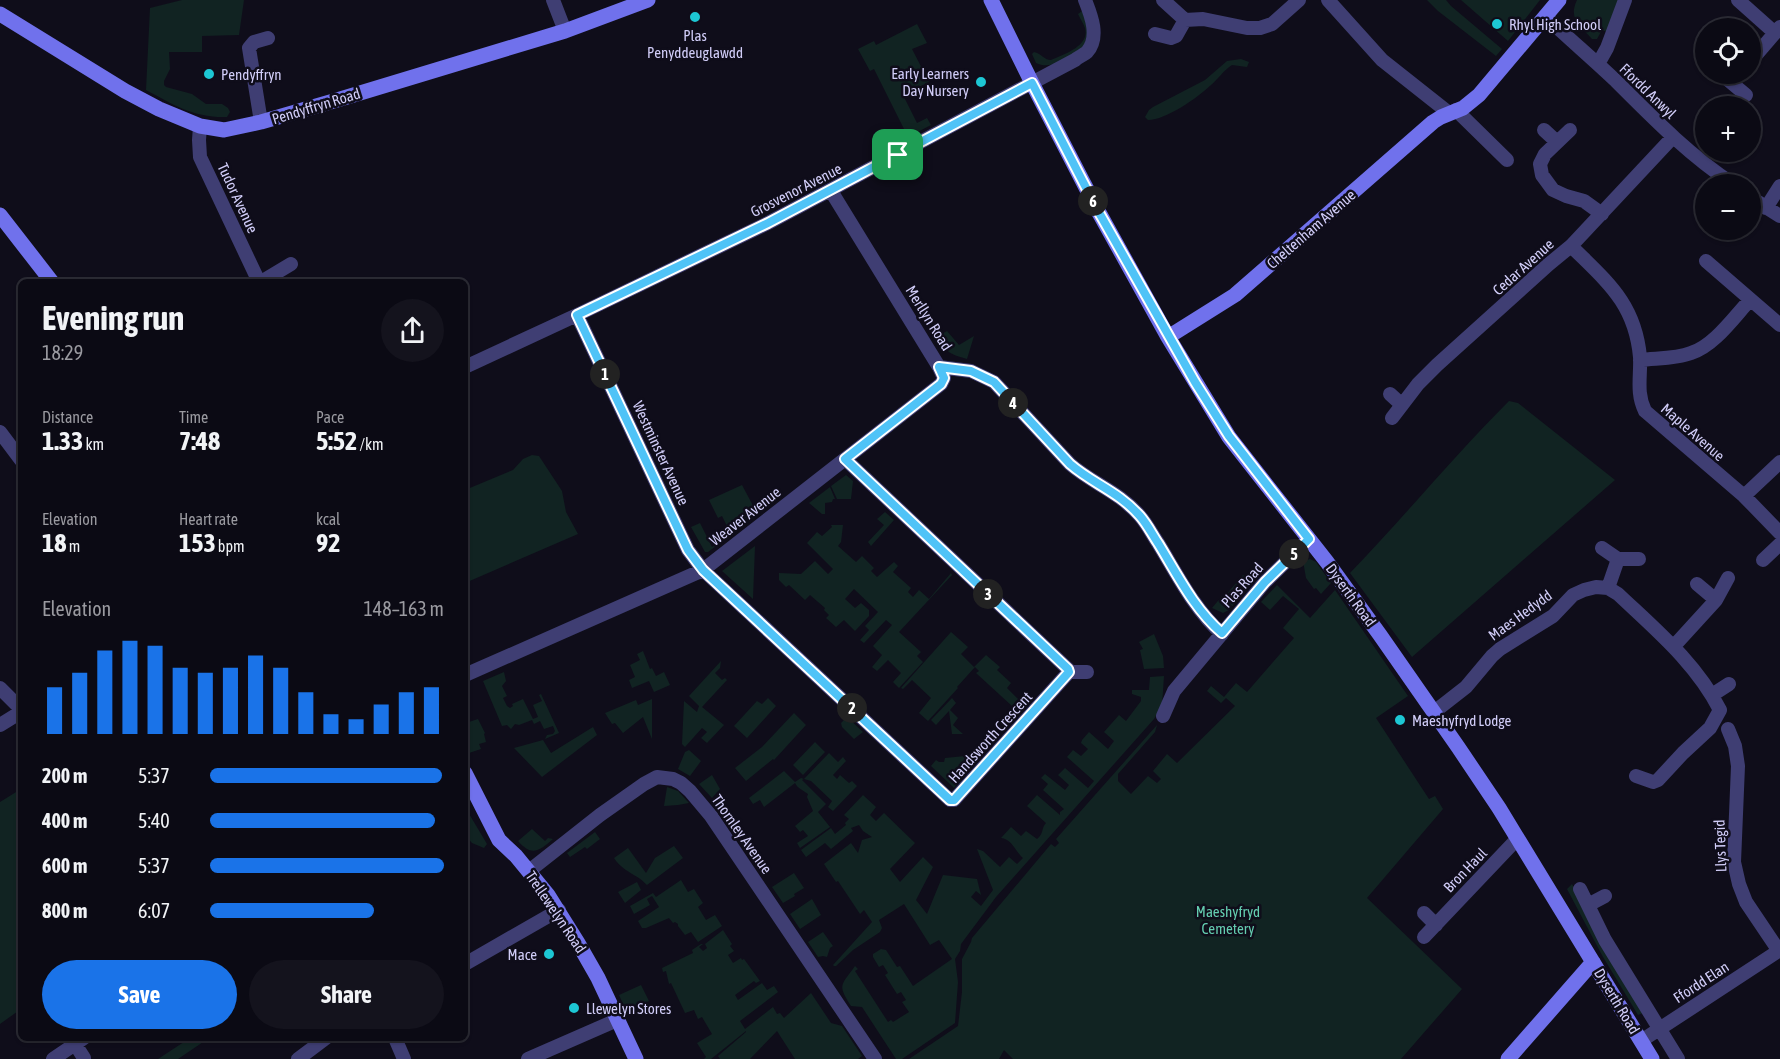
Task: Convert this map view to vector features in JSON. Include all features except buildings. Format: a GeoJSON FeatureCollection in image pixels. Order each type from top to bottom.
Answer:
{"type":"FeatureCollection","features":[{"type":"Feature","properties":{"kind":"street"},"geometry":{"type":"LineString","coordinates":[[553,0],[565,31]]}},
{"type":"Feature","properties":{"kind":"street","name":"Pendyffryn Road"},"geometry":{"type":"LineString","coordinates":[[0,14],[125,91],[159,109],[200,126],[224,130],[261,122],[565,31],[648,0]]}},
{"type":"Feature","properties":{"kind":"street","name":"Dyserth Road"},"geometry":{"type":"LineString","coordinates":[[991,0],[1097,209],[1168,337],[1229,436],[1375,627],[1434,712],[1518,838],[1652,1059]]}},
{"type":"Feature","properties":{"kind":"street","name":"Grosvenor Avenue"},"geometry":{"type":"LineString","coordinates":[[468,366],[757,229],[1032,83],[1087,51],[1094,38],[1086,0]]}},
{"type":"Feature","properties":{"kind":"street"},"geometry":{"type":"LineString","coordinates":[[1163,0],[1185,20],[1203,19],[1247,28],[1260,28],[1272,24],[1299,0]]}},
{"type":"Feature","properties":{"kind":"street"},"geometry":{"type":"LineString","coordinates":[[1328,0],[1382,60],[1453,112],[1507,160]]}},
{"type":"Feature","properties":{"kind":"street","name":"Cheltenham Avenue"},"geometry":{"type":"LineString","coordinates":[[1168,337],[1235,295],[1433,122],[1470,104],[1559,0]]}},
{"type":"Feature","properties":{"kind":"street"},"geometry":{"type":"LineString","coordinates":[[1598,64],[1607,48],[1626,0]]}},
{"type":"Feature","properties":{"kind":"street"},"geometry":{"type":"LineString","coordinates":[[1738,0],[1778,30],[1761,49]]}},
{"type":"Feature","properties":{"kind":"street","name":"Ffordd Anwyl"},"geometry":{"type":"LineString","coordinates":[[1545,16],[1692,155],[1719,174]]}},
{"type":"Feature","properties":{"kind":"street"},"geometry":{"type":"LineString","coordinates":[[1155,34],[1171,38],[1176,36],[1185,20]]}},
{"type":"Feature","properties":{"kind":"street"},"geometry":{"type":"LineString","coordinates":[[261,122],[249,48],[254,42],[268,38]]}},
{"type":"Feature","properties":{"kind":"street"},"geometry":{"type":"LineString","coordinates":[[1740,84],[1746,95]]}},
{"type":"Feature","properties":{"kind":"street","name":"Tudor Avenue"},"geometry":{"type":"LineString","coordinates":[[200,126],[200,157],[259,279]]}},
{"type":"Feature","properties":{"kind":"street"},"geometry":{"type":"LineString","coordinates":[[1544,130],[1557,142]]}},
{"type":"Feature","properties":{"kind":"street"},"geometry":{"type":"LineString","coordinates":[[1570,130],[1542,159],[1540,170],[1552,190],[1584,201],[1602,214]]}},
{"type":"Feature","properties":{"kind":"street","name":"Cedar Avenue"},"geometry":{"type":"LineString","coordinates":[[1392,418],[1418,384],[1437,365],[1571,246],[1673,137]]}},
{"type":"Feature","properties":{"kind":"street"},"geometry":{"type":"LineString","coordinates":[[1766,207],[1780,186]]}},
{"type":"Feature","properties":{"kind":"street","name":"Merllyn Road"},"geometry":{"type":"LineString","coordinates":[[831,191],[939,367],[971,371],[994,382],[1070,464],[1127,503],[1142,518],[1201,611],[1222,633]]}},
{"type":"Feature","properties":{"kind":"street"},"geometry":{"type":"LineString","coordinates":[[1761,204],[1780,216]]}},
{"type":"Feature","properties":{"kind":"street"},"geometry":{"type":"LineString","coordinates":[[0,215],[50,279]]}},
{"type":"Feature","properties":{"kind":"street","name":"Maple Avenue"},"geometry":{"type":"LineString","coordinates":[[1571,246],[1614,290],[1626,307],[1638,338],[1639,396],[1645,411],[1744,496],[1780,533]]}},
{"type":"Feature","properties":{"kind":"street"},"geometry":{"type":"LineString","coordinates":[[1706,261],[1780,325]]}},
{"type":"Feature","properties":{"kind":"street","name":"Tudor Avenue"},"geometry":{"type":"LineString","coordinates":[[265,279],[291,264]]}},
{"type":"Feature","properties":{"kind":"street"},"geometry":{"type":"LineString","coordinates":[[1707,283],[1718,271]]}},
{"type":"Feature","properties":{"kind":"street"},"geometry":{"type":"LineString","coordinates":[[1640,360],[1674,357],[1698,350],[1716,337],[1750,300]]}},
{"type":"Feature","properties":{"kind":"street","name":"Westminster Avenue"},"geometry":{"type":"LineString","coordinates":[[577,315],[688,550],[703,570]]}},
{"type":"Feature","properties":{"kind":"street","name":"Weaver Avenue"},"geometry":{"type":"LineString","coordinates":[[468,674],[703,570],[941,384],[944,378],[939,367]]}},
{"type":"Feature","properties":{"kind":"street"},"geometry":{"type":"LineString","coordinates":[[1390,394],[1402,405]]}},
{"type":"Feature","properties":{"kind":"street"},"geometry":{"type":"LineString","coordinates":[[0,432],[18,456]]}},
{"type":"Feature","properties":{"kind":"street"},"geometry":{"type":"LineString","coordinates":[[845,459],[1069,672],[1087,672]]}},
{"type":"Feature","properties":{"kind":"street"},"geometry":{"type":"LineString","coordinates":[[1744,496],[1780,462]]}},
{"type":"Feature","properties":{"kind":"street","name":"Plas Road"},"geometry":{"type":"LineString","coordinates":[[1163,716],[1174,691],[1265,582],[1309,539]]}},
{"type":"Feature","properties":{"kind":"street"},"geometry":{"type":"LineString","coordinates":[[1763,560],[1780,544]]}},
{"type":"Feature","properties":{"kind":"street"},"geometry":{"type":"LineString","coordinates":[[1602,548],[1618,559],[1639,559]]}},
{"type":"Feature","properties":{"kind":"street"},"geometry":{"type":"LineString","coordinates":[[1618,559],[1608,588],[1618,594],[1674,646],[1697,673],[1720,710],[1710,728],[1658,780],[1653,783],[1636,776]]}},
{"type":"Feature","properties":{"kind":"street","name":"Handsworth Crescent"},"geometry":{"type":"LineString","coordinates":[[703,570],[950,800],[957,798],[1069,672]]}},
{"type":"Feature","properties":{"kind":"street"},"geometry":{"type":"LineString","coordinates":[[1674,646],[1716,600],[1728,578]]}},
{"type":"Feature","properties":{"kind":"street"},"geometry":{"type":"LineString","coordinates":[[1697,584],[1716,600]]}},
{"type":"Feature","properties":{"kind":"street","name":"Maes Hedydd"},"geometry":{"type":"LineString","coordinates":[[1434,712],[1466,687],[1500,649],[1553,616],[1573,595],[1596,587],[1608,588]]}},
{"type":"Feature","properties":{"kind":"street"},"geometry":{"type":"LineString","coordinates":[[1712,695],[1729,684]]}},
{"type":"Feature","properties":{"kind":"street"},"geometry":{"type":"LineString","coordinates":[[0,688],[18,708]]}},
{"type":"Feature","properties":{"kind":"street"},"geometry":{"type":"LineString","coordinates":[[0,725],[18,713]]}},
{"type":"Feature","properties":{"kind":"street","name":"Llys Tegid"},"geometry":{"type":"LineString","coordinates":[[1728,729],[1735,746],[1738,766],[1734,862],[1739,884],[1746,902],[1780,951]]}},
{"type":"Feature","properties":{"kind":"street"},"geometry":{"type":"LineString","coordinates":[[1738,766],[1753,766]]}},
{"type":"Feature","properties":{"kind":"street","name":"Thornley Avenue"},"geometry":{"type":"LineString","coordinates":[[529,871],[600,815],[651,780],[663,777],[673,778],[690,790],[711,816],[875,1059]]}},
{"type":"Feature","properties":{"kind":"street","name":"Trellewelyn Road"},"geometry":{"type":"LineString","coordinates":[[468,779],[499,840],[529,871],[559,910],[598,978],[636,1059]]}},
{"type":"Feature","properties":{"kind":"street","name":"Bron Haul"},"geometry":{"type":"LineString","coordinates":[[1424,937],[1518,838]]}},
{"type":"Feature","properties":{"kind":"street"},"geometry":{"type":"LineString","coordinates":[[1580,889],[1605,940],[1678,1059]]}},
{"type":"Feature","properties":{"kind":"street"},"geometry":{"type":"LineString","coordinates":[[1588,904],[1605,896]]}},
{"type":"Feature","properties":{"kind":"street"},"geometry":{"type":"LineString","coordinates":[[468,962],[559,910]]}},
{"type":"Feature","properties":{"kind":"street"},"geometry":{"type":"LineString","coordinates":[[1424,914],[1436,925]]}},
{"type":"Feature","properties":{"kind":"street","name":"Ffordd Elan"},"geometry":{"type":"LineString","coordinates":[[1641,1041],[1780,951]]}},
{"type":"Feature","properties":{"kind":"street"},"geometry":{"type":"LineString","coordinates":[[1508,1059],[1593,962]]}},
{"type":"Feature","properties":{"kind":"street"},"geometry":{"type":"LineString","coordinates":[[528,1059],[617,1020]]}},
{"type":"Feature","properties":{"kind":"street"},"geometry":{"type":"LineString","coordinates":[[53,1059],[79,1041],[84,1058]]}},
{"type":"Feature","properties":{"kind":"street"},"geometry":{"type":"LineString","coordinates":[[298,1059],[322,1041]]}},
{"type":"Feature","properties":{"kind":"street"},"geometry":{"type":"LineString","coordinates":[[396,1041],[404,1059]]}},
{"type":"Feature","properties":{"kind":"street"},"geometry":{"type":"LineString","coordinates":[[561,1045],[567,1059]]}},
{"type":"Feature","properties":{"kind":"green space"},"geometry":{"type":"Polygon","coordinates":[[[182,0],[244,0],[239,35],[202,36],[202,52],[169,52],[170,69],[164,81],[166,87],[192,94],[206,104],[222,104],[230,112],[227,117],[194,113],[146,90],[150,8],[182,0]]]}},
{"type":"Feature","properties":{"kind":"green space"},"geometry":{"type":"Polygon","coordinates":[[[1427,0],[1446,0],[1502,49],[1496,56],[1427,0]]]}},
{"type":"Feature","properties":{"kind":"green space","name":"Rhyl High School"},"geometry":{"type":"Polygon","coordinates":[[[1461,0],[1540,0],[1508,41],[1461,0]]]}},
{"type":"Feature","properties":{"kind":"green space"},"geometry":{"type":"Polygon","coordinates":[[[1577,0],[1619,0],[1607,32],[1602,30],[1597,39],[1592,39],[1575,17],[1577,0]]]}},
{"type":"Feature","properties":{"kind":"green space"},"geometry":{"type":"Polygon","coordinates":[[[1082,11],[1089,28],[1084,47],[1055,64],[1036,63],[1032,54],[1034,52],[1051,60],[1069,52],[1084,40],[1085,28],[1078,14],[1082,11]]]}},
{"type":"Feature","properties":{"kind":"green space"},"geometry":{"type":"Polygon","coordinates":[[[917,24],[927,43],[912,49],[929,82],[903,95],[917,123],[927,118],[931,125],[908,137],[874,69],[870,71],[858,49],[874,41],[876,45],[917,24]]]}},
{"type":"Feature","properties":{"kind":"green space"},"geometry":{"type":"Polygon","coordinates":[[[1241,59],[1249,62],[1247,67],[1232,65],[1190,102],[1155,119],[1148,120],[1145,117],[1153,107],[1205,80],[1227,61],[1241,59]]]}},
{"type":"Feature","properties":{"kind":"green space"},"geometry":{"type":"Polygon","coordinates":[[[947,331],[959,345],[974,336],[967,359],[949,352],[940,342],[937,337],[947,331]]]}},
{"type":"Feature","properties":{"kind":"green space"},"geometry":{"type":"Polygon","coordinates":[[[1509,401],[1518,403],[1615,480],[1412,657],[1350,573],[1509,401]]]}},
{"type":"Feature","properties":{"kind":"green space"},"geometry":{"type":"Polygon","coordinates":[[[532,455],[539,456],[562,491],[566,512],[578,534],[468,582],[468,489],[513,470],[523,459],[532,455]]]}},
{"type":"Feature","properties":{"kind":"green space"},"geometry":{"type":"Polygon","coordinates":[[[846,475],[853,481],[851,499],[837,499],[831,486],[846,475]]]}},
{"type":"Feature","properties":{"kind":"green space"},"geometry":{"type":"Polygon","coordinates":[[[742,485],[758,515],[705,552],[691,527],[700,523],[712,547],[722,540],[730,532],[722,516],[718,518],[709,500],[742,485]]]}},
{"type":"Feature","properties":{"kind":"green space"},"geometry":{"type":"Polygon","coordinates":[[[830,487],[835,499],[825,503],[825,514],[822,514],[809,503],[830,487]]]}},
{"type":"Feature","properties":{"kind":"green space"},"geometry":{"type":"Polygon","coordinates":[[[885,512],[894,520],[871,546],[868,542],[884,525],[877,519],[885,512]]]}},
{"type":"Feature","properties":{"kind":"green space"},"geometry":{"type":"Polygon","coordinates":[[[831,525],[843,525],[841,542],[838,546],[856,562],[862,556],[874,568],[871,571],[877,577],[894,562],[898,566],[893,572],[911,588],[908,592],[913,597],[919,590],[929,599],[951,573],[952,575],[899,632],[921,652],[917,656],[923,662],[899,688],[893,682],[901,673],[888,660],[877,671],[872,667],[882,655],[873,646],[892,625],[886,620],[864,643],[860,640],[869,630],[865,626],[878,612],[854,589],[845,599],[855,608],[861,603],[869,610],[869,616],[855,631],[844,620],[836,627],[826,618],[829,615],[824,610],[825,608],[810,595],[805,600],[789,585],[786,587],[779,580],[779,573],[801,574],[815,561],[828,574],[833,569],[807,543],[817,532],[822,536],[832,527],[831,525]]]}},
{"type":"Feature","properties":{"kind":"green space"},"geometry":{"type":"Polygon","coordinates":[[[755,546],[753,599],[722,571],[755,546]]]}},
{"type":"Feature","properties":{"kind":"green space"},"geometry":{"type":"Polygon","coordinates":[[[1310,559],[1316,562],[1331,583],[1321,594],[1306,578],[1303,561],[1310,559]]]}},
{"type":"Feature","properties":{"kind":"green space"},"geometry":{"type":"Polygon","coordinates":[[[1243,575],[1252,582],[1229,610],[1223,613],[1212,608],[1222,596],[1224,597],[1243,575]]]}},
{"type":"Feature","properties":{"kind":"green space","name":"Maeshyfryd Cemetery"},"geometry":{"type":"Polygon","coordinates":[[[1277,585],[1310,618],[1335,590],[1408,696],[1376,718],[1429,799],[1435,796],[1443,809],[1367,898],[1462,989],[1401,1059],[1013,1059],[1004,1050],[999,1059],[909,1059],[958,1026],[962,992],[962,959],[972,938],[1051,844],[1055,847],[1059,843],[1056,839],[1157,725],[1155,732],[1118,774],[1118,781],[1131,794],[1148,776],[1157,783],[1161,779],[1153,771],[1167,754],[1177,763],[1235,706],[1226,698],[1221,703],[1207,691],[1211,686],[1224,697],[1236,683],[1247,692],[1294,638],[1283,628],[1299,609],[1283,596],[1270,610],[1261,602],[1277,585]]]}},
{"type":"Feature","properties":{"kind":"green space"},"geometry":{"type":"Polygon","coordinates":[[[951,632],[968,647],[961,654],[974,667],[986,655],[1000,667],[997,670],[1011,683],[1007,688],[1018,699],[1012,706],[976,673],[979,671],[975,667],[928,721],[919,713],[931,698],[912,680],[903,689],[901,688],[951,632]]]}},
{"type":"Feature","properties":{"kind":"green space"},"geometry":{"type":"Polygon","coordinates":[[[1154,634],[1163,656],[1164,668],[1144,669],[1140,650],[1143,649],[1139,642],[1154,634]]]}},
{"type":"Feature","properties":{"kind":"green space"},"geometry":{"type":"Polygon","coordinates":[[[643,651],[650,669],[652,668],[656,676],[664,672],[670,685],[654,692],[649,681],[632,688],[629,680],[635,677],[630,665],[640,660],[637,654],[643,651]]]}},
{"type":"Feature","properties":{"kind":"green space"},"geometry":{"type":"Polygon","coordinates":[[[721,661],[720,668],[715,673],[722,680],[725,678],[727,680],[702,707],[724,725],[707,743],[701,738],[707,732],[702,728],[685,747],[682,744],[684,701],[697,712],[699,706],[689,696],[721,661]]]}},
{"type":"Feature","properties":{"kind":"green space"},"geometry":{"type":"Polygon","coordinates":[[[504,672],[506,681],[502,686],[507,696],[503,698],[507,706],[510,708],[512,704],[523,699],[533,719],[538,717],[533,705],[542,701],[539,695],[541,694],[559,733],[545,739],[547,735],[555,731],[553,726],[544,729],[540,721],[534,724],[532,720],[519,725],[515,724],[511,729],[507,725],[502,726],[483,681],[504,672]]]}},
{"type":"Feature","properties":{"kind":"green space"},"geometry":{"type":"Polygon","coordinates":[[[1164,676],[1162,706],[1154,719],[996,897],[961,944],[955,959],[958,982],[955,1023],[902,1059],[896,1059],[862,1007],[851,1006],[842,989],[844,982],[855,966],[858,969],[855,971],[888,1022],[891,1020],[893,1022],[909,1012],[902,1002],[906,1000],[901,992],[897,994],[885,975],[888,973],[883,965],[879,967],[873,954],[881,949],[886,950],[913,986],[952,959],[939,940],[930,945],[904,904],[879,920],[882,928],[880,932],[834,966],[872,922],[864,910],[860,914],[824,864],[851,843],[858,853],[862,840],[872,837],[859,825],[851,828],[853,831],[831,849],[825,843],[806,857],[801,850],[831,828],[835,834],[846,825],[849,819],[844,815],[863,795],[876,807],[870,815],[876,821],[884,813],[915,843],[890,869],[900,882],[923,857],[933,867],[916,900],[927,914],[943,875],[977,879],[981,895],[976,891],[971,897],[981,906],[993,890],[977,849],[983,851],[1000,867],[1009,857],[1017,864],[1023,858],[1011,843],[1001,838],[1011,827],[1021,836],[1026,831],[1037,839],[1046,823],[1027,806],[1037,795],[1060,815],[1064,809],[1043,790],[1048,784],[1041,778],[1045,774],[1065,790],[1069,785],[1058,775],[1065,768],[1088,788],[1094,781],[1067,757],[1073,750],[1081,756],[1088,749],[1081,743],[1089,732],[1108,749],[1114,741],[1104,732],[1119,715],[1126,721],[1141,701],[1141,697],[1132,694],[1132,690],[1149,690],[1150,677],[1164,676]]]}},
{"type":"Feature","properties":{"kind":"green space"},"geometry":{"type":"Polygon","coordinates":[[[768,698],[776,706],[747,738],[734,726],[757,701],[762,704],[768,698]]]}},
{"type":"Feature","properties":{"kind":"green space"},"geometry":{"type":"Polygon","coordinates":[[[952,698],[956,703],[950,710],[958,718],[953,725],[963,734],[952,734],[949,711],[936,725],[931,720],[952,698]]]}},
{"type":"Feature","properties":{"kind":"green space"},"geometry":{"type":"Polygon","coordinates":[[[652,699],[652,739],[643,717],[623,733],[615,723],[612,724],[605,713],[636,700],[638,705],[652,699]]]}},
{"type":"Feature","properties":{"kind":"green space"},"geometry":{"type":"Polygon","coordinates":[[[794,713],[806,725],[774,760],[746,781],[735,768],[762,747],[794,713]]]}},
{"type":"Feature","properties":{"kind":"green space"},"geometry":{"type":"Polygon","coordinates":[[[847,717],[863,732],[854,739],[842,727],[841,723],[847,717]]]}},
{"type":"Feature","properties":{"kind":"green space"},"geometry":{"type":"Polygon","coordinates":[[[478,719],[485,733],[486,742],[479,744],[481,749],[469,753],[468,720],[469,722],[478,719]]]}},
{"type":"Feature","properties":{"kind":"green space"},"geometry":{"type":"Polygon","coordinates":[[[593,727],[597,735],[542,777],[514,748],[543,740],[551,753],[593,727]]]}},
{"type":"Feature","properties":{"kind":"green space"},"geometry":{"type":"Polygon","coordinates":[[[815,742],[825,752],[803,775],[793,765],[815,742]]]}},
{"type":"Feature","properties":{"kind":"green space"},"geometry":{"type":"Polygon","coordinates":[[[689,750],[701,761],[690,776],[678,769],[685,752],[689,750]]]}},
{"type":"Feature","properties":{"kind":"green space"},"geometry":{"type":"Polygon","coordinates":[[[829,753],[838,762],[843,757],[846,761],[833,775],[837,779],[840,775],[849,783],[852,781],[857,786],[833,811],[828,807],[832,801],[811,781],[804,779],[829,753]]]}},
{"type":"Feature","properties":{"kind":"green space"},"geometry":{"type":"Polygon","coordinates":[[[985,754],[954,788],[931,766],[936,760],[944,762],[945,758],[985,754]]]}},
{"type":"Feature","properties":{"kind":"green space"},"geometry":{"type":"Polygon","coordinates":[[[784,771],[795,782],[801,778],[804,779],[802,780],[826,804],[818,812],[830,827],[800,848],[797,843],[808,836],[795,826],[813,811],[807,797],[808,794],[795,783],[764,807],[760,800],[753,804],[749,798],[784,771]]]}},
{"type":"Feature","properties":{"kind":"green space"},"geometry":{"type":"Polygon","coordinates":[[[712,775],[720,789],[712,798],[699,784],[712,775]]]}},
{"type":"Feature","properties":{"kind":"green space"},"geometry":{"type":"Polygon","coordinates":[[[667,787],[678,791],[689,803],[664,806],[667,787]]]}},
{"type":"Feature","properties":{"kind":"green space"},"geometry":{"type":"Polygon","coordinates":[[[18,791],[18,1011],[0,1024],[0,802],[18,791]]]}},
{"type":"Feature","properties":{"kind":"green space"},"geometry":{"type":"Polygon","coordinates":[[[468,812],[487,844],[484,848],[472,843],[468,838],[468,812]]]}},
{"type":"Feature","properties":{"kind":"green space"},"geometry":{"type":"Polygon","coordinates":[[[532,829],[545,841],[548,838],[553,839],[539,849],[532,851],[527,849],[518,841],[532,829]]]}},
{"type":"Feature","properties":{"kind":"green space"},"geometry":{"type":"Polygon","coordinates":[[[595,832],[600,839],[587,849],[585,847],[570,857],[567,853],[595,832]]]}},
{"type":"Feature","properties":{"kind":"green space"},"geometry":{"type":"Polygon","coordinates":[[[674,846],[683,858],[647,885],[622,867],[614,858],[628,848],[646,873],[655,858],[674,846]]]}},
{"type":"Feature","properties":{"kind":"green space"},"geometry":{"type":"Polygon","coordinates":[[[794,873],[804,888],[783,903],[772,887],[794,873]]]}},
{"type":"Feature","properties":{"kind":"green space"},"geometry":{"type":"Polygon","coordinates":[[[681,880],[688,892],[694,889],[703,903],[698,907],[706,920],[715,915],[722,926],[698,942],[691,932],[685,935],[678,924],[673,923],[669,918],[642,928],[638,921],[659,907],[652,896],[647,899],[650,905],[634,914],[630,906],[653,893],[656,897],[681,880]]]}},
{"type":"Feature","properties":{"kind":"green space"},"geometry":{"type":"Polygon","coordinates":[[[637,882],[641,890],[625,903],[618,892],[637,882]]]}},
{"type":"Feature","properties":{"kind":"green space"},"geometry":{"type":"Polygon","coordinates":[[[1572,884],[1643,1013],[1638,1015],[1603,957],[1567,889],[1572,884]]]}},
{"type":"Feature","properties":{"kind":"green space"},"geometry":{"type":"Polygon","coordinates":[[[812,899],[821,915],[800,929],[790,914],[812,899]]]}},
{"type":"Feature","properties":{"kind":"green space"},"geometry":{"type":"Polygon","coordinates":[[[723,930],[732,944],[730,946],[734,951],[728,955],[733,963],[741,958],[744,959],[760,981],[756,983],[754,981],[735,995],[738,1000],[762,983],[767,990],[774,986],[778,992],[740,1021],[745,1029],[773,1007],[777,1014],[780,1013],[784,1018],[811,993],[831,1023],[842,1026],[862,1056],[858,1059],[795,1059],[777,1031],[750,1059],[720,1059],[718,1056],[746,1031],[711,1059],[704,1059],[706,1057],[697,1043],[712,1034],[702,1017],[698,1019],[694,1010],[685,1013],[671,983],[669,984],[666,971],[663,972],[662,968],[693,953],[692,950],[701,944],[703,944],[699,947],[703,951],[707,948],[705,944],[723,930]]]}},
{"type":"Feature","properties":{"kind":"green space"},"geometry":{"type":"Polygon","coordinates":[[[823,932],[833,946],[827,957],[818,957],[808,942],[823,932]]]}},
{"type":"Feature","properties":{"kind":"green space"},"geometry":{"type":"Polygon","coordinates":[[[641,985],[649,1001],[638,1006],[628,1015],[619,995],[641,985]]]}},
{"type":"Feature","properties":{"kind":"green space"},"geometry":{"type":"Polygon","coordinates":[[[185,1041],[205,1041],[178,1059],[158,1059],[185,1041]]]}},
{"type":"Feature","properties":{"kind":"place","name":"Plas Penyddeuglawdd"},"geometry":{"type":"Point","coordinates":[695,17]}},
{"type":"Feature","properties":{"kind":"place","name":"Rhyl High School"},"geometry":{"type":"Point","coordinates":[1497,24]}},
{"type":"Feature","properties":{"kind":"place","name":"Pendyffryn"},"geometry":{"type":"Point","coordinates":[209,74]}},
{"type":"Feature","properties":{"kind":"place","name":"Early Learners Day Nursery"},"geometry":{"type":"Point","coordinates":[981,82]}},
{"type":"Feature","properties":{"kind":"place","name":"Maeshyfryd Lodge"},"geometry":{"type":"Point","coordinates":[1400,720]}},
{"type":"Feature","properties":{"kind":"place","name":"Mace"},"geometry":{"type":"Point","coordinates":[549,954]}},
{"type":"Feature","properties":{"kind":"place","name":"Llewelyn Stores"},"geometry":{"type":"Point","coordinates":[574,1008]}},
{"type":"Feature","properties":{"kind":"route"},"geometry":{"type":"LineString","coordinates":[[1032,83],[1097,209],[1195,382],[1229,436],[1309,539],[1265,582],[1222,633],[1201,611],[1142,518],[1127,503],[1070,464],[994,382],[971,371],[939,367],[944,378],[941,384],[845,459],[1069,672],[954,800],[950,800],[694,560],[577,315],[768,223],[898,155],[1032,83]]}}]}
